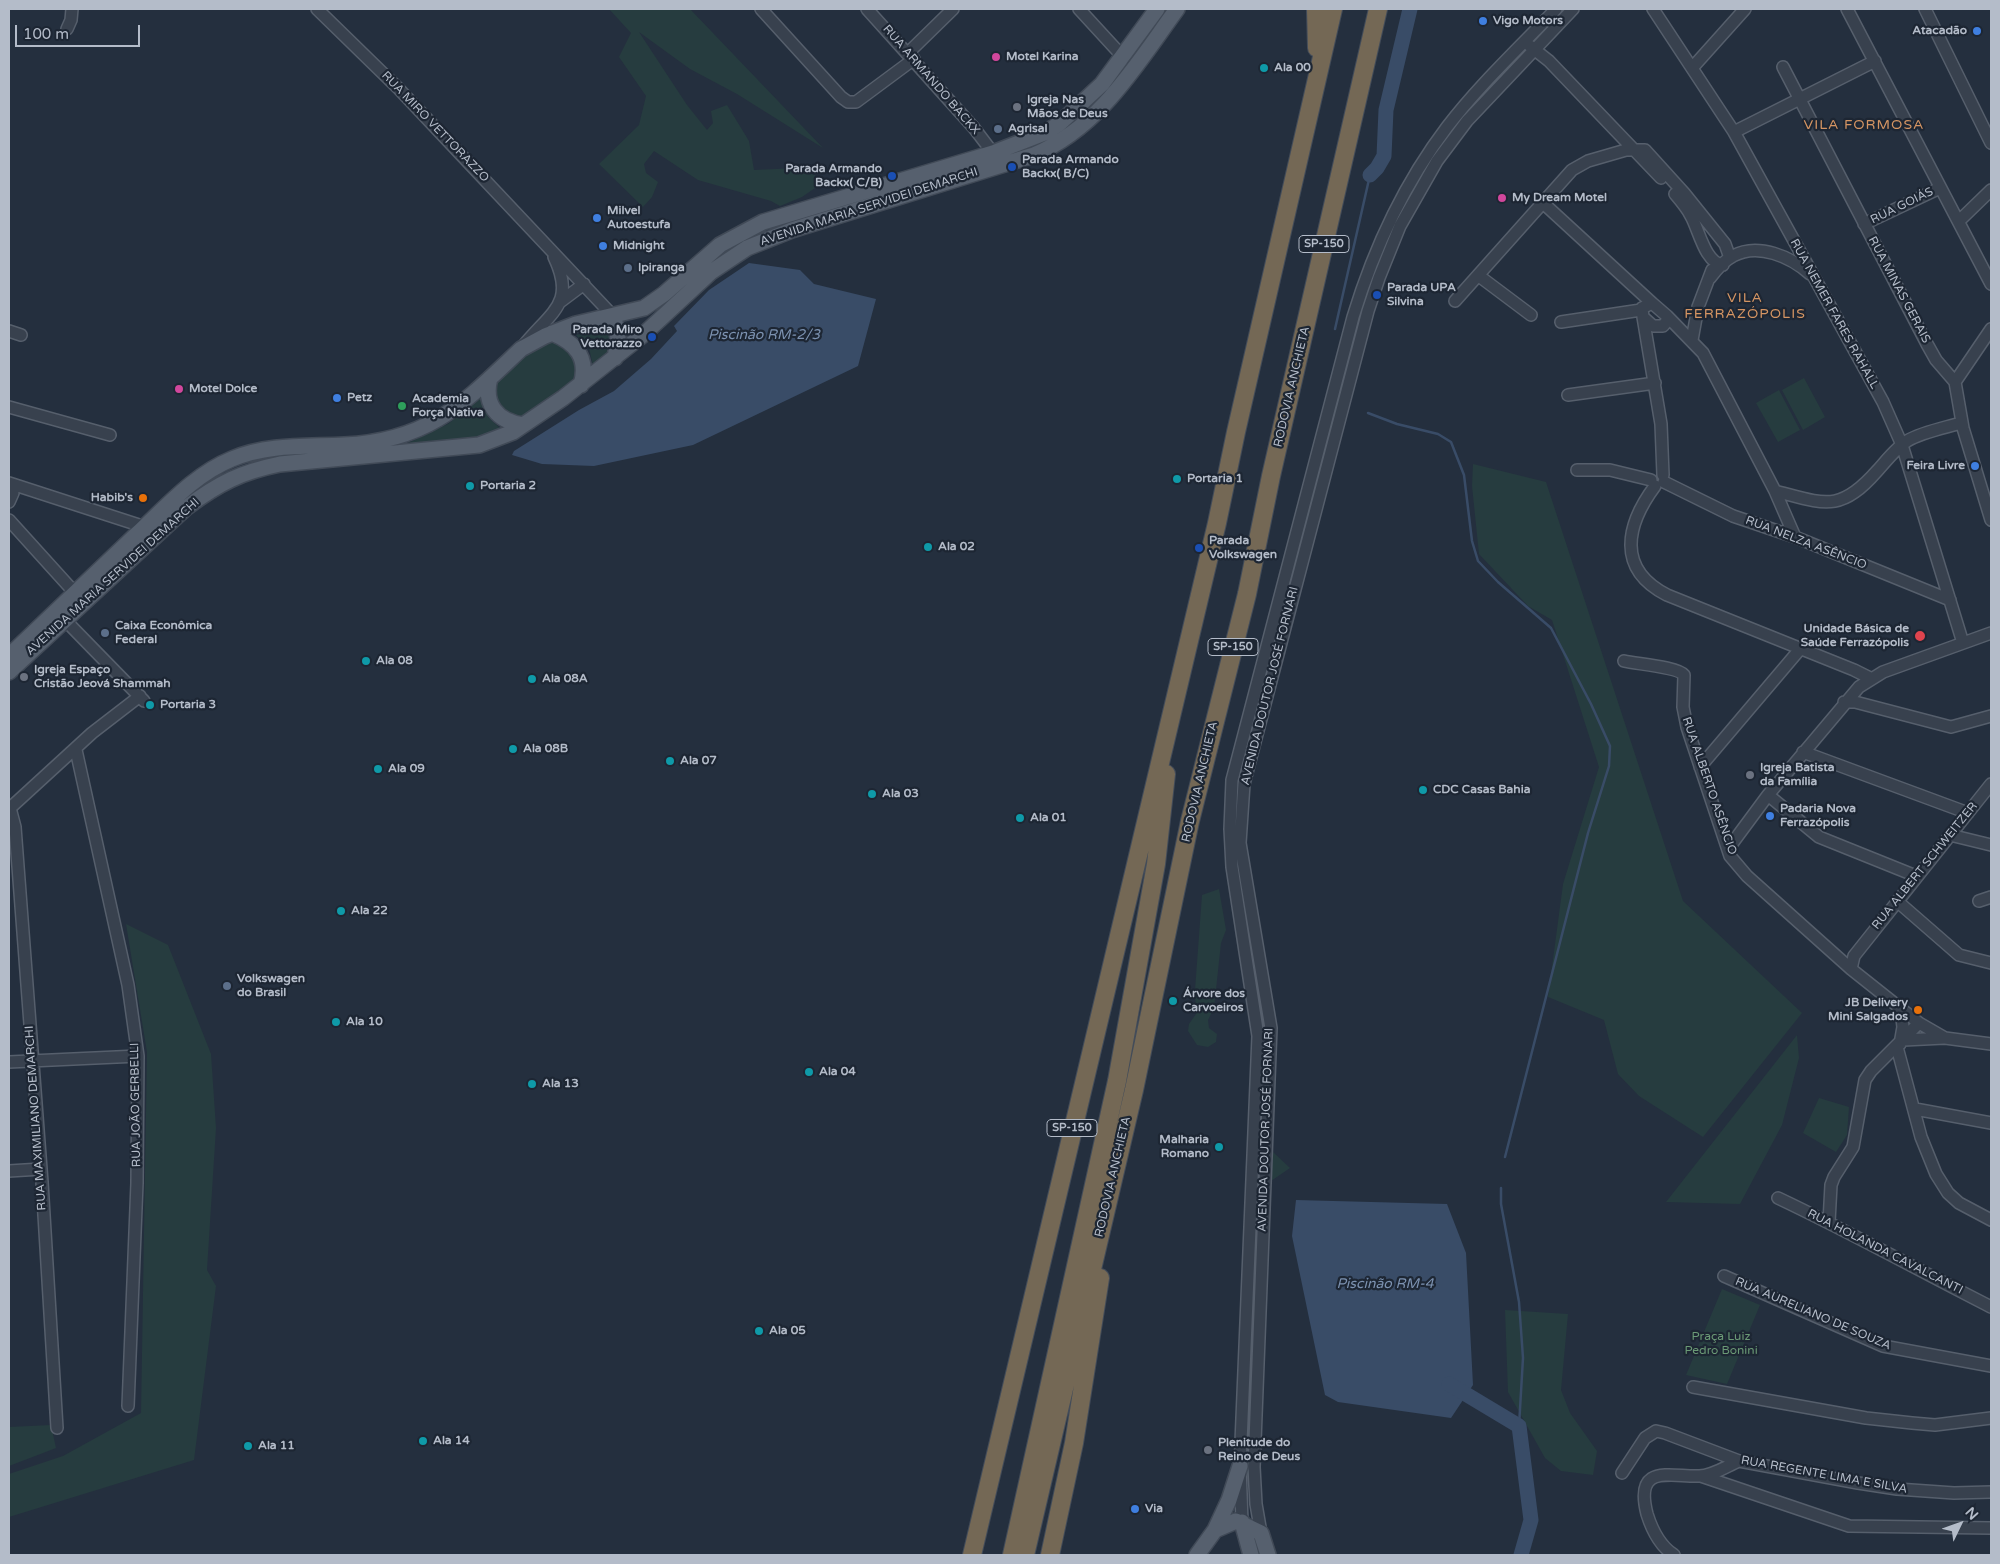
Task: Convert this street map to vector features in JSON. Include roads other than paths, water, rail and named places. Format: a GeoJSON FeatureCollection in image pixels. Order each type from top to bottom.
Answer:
{"type":"FeatureCollection","features":[{"type":"Feature","properties":{"kind":"highway"},"geometry":{"type":"LineString","coordinates":[[1316,9],[1316,86]]}},
{"type":"Feature","properties":{"kind":"highway","name":"RODOVIA ANCHIETA"},"geometry":{"type":"LineString","coordinates":[[972,1555],[1219,514],[1333,9]]}},
{"type":"Feature","properties":{"kind":"highway","name":"RODOVIA ANCHIETA"},"geometry":{"type":"LineString","coordinates":[[1323,58],[1337,32],[1345,9]]}},
{"type":"Feature","properties":{"kind":"highway","name":"RODOVIA ANCHIETA"},"geometry":{"type":"LineString","coordinates":[[1025,1555],[1134,1090],[1147,1064],[1154,1033],[1156,1005],[1154,988],[1190,821],[1247,594],[1271,476],[1378,10]]}},
{"type":"Feature","properties":{"kind":"highway","name":"RODOVIA ANCHIETA"},"geometry":{"type":"LineString","coordinates":[[1012,1555],[1118,1081],[1156,864],[1174,702]]}},
{"type":"Feature","properties":{"kind":"highway"},"geometry":{"type":"LineString","coordinates":[[1050,1555],[1074,1443],[1122,1140]]}},
{"type":"Feature","properties":{"kind":"main road","name":"AVENIDA MARIA SERVIDEI DEMARCHI"},"geometry":{"type":"LineString","coordinates":[[9,672],[64,619],[82,594],[145,526],[206,472],[232,459],[274,448],[365,443],[384,441],[405,435],[451,412],[520,349],[552,333],[576,324],[614,317],[649,306],[720,246],[763,222],[1028,141],[1060,123],[1102,84],[1124,58],[1157,9]]}},
{"type":"Feature","properties":{"kind":"main road","name":"AVENIDA MARIA SERVIDEI DEMARCHI"},"geometry":{"type":"LineString","coordinates":[[9,656],[187,507],[231,478],[280,464],[480,445],[496,440],[523,425],[581,385],[644,334],[711,272],[752,245],[792,230],[1034,155],[1062,142],[1116,94],[1177,9]]}},
{"type":"Feature","properties":{"kind":"main road"},"geometry":{"type":"LineString","coordinates":[[614,317],[618,338],[615,358]]}},
{"type":"Feature","properties":{"kind":"main road"},"geometry":{"type":"LineString","coordinates":[[552,333],[567,340],[580,353],[584,366],[581,385]]}},
{"type":"Feature","properties":{"kind":"main road"},"geometry":{"type":"LineString","coordinates":[[490,378],[488,396],[494,410],[505,420],[523,425]]}},
{"type":"Feature","properties":{"kind":"main road"},"geometry":{"type":"LineString","coordinates":[[1197,1555],[1215,1530],[1229,1500],[1240,1466]]}},
{"type":"Feature","properties":{"kind":"main road"},"geometry":{"type":"LineString","coordinates":[[1215,1530],[1231,1522],[1242,1522],[1261,1533]]}},
{"type":"Feature","properties":{"kind":"main road","name":"AVENIDA DOUTOR JOSÉ FORNARI"},"geometry":{"type":"LineString","coordinates":[[1242,1522],[1251,1555]]}},
{"type":"Feature","properties":{"kind":"main road","name":"AVENIDA DOUTOR JOSÉ FORNARI"},"geometry":{"type":"LineString","coordinates":[[1261,1533],[1268,1555]]}},
{"type":"Feature","properties":{"kind":"street"},"geometry":{"type":"LineString","coordinates":[[67,29],[71,20],[72,9]]}},
{"type":"Feature","properties":{"kind":"street","name":"RUA MIRO VETTORAZZO"},"geometry":{"type":"LineString","coordinates":[[317,9],[398,88],[614,317]]}},
{"type":"Feature","properties":{"kind":"street"},"geometry":{"type":"LineString","coordinates":[[761,9],[841,97],[848,102],[856,102],[911,56],[953,9]]}},
{"type":"Feature","properties":{"kind":"street","name":"RUA ARMANDO BACKX"},"geometry":{"type":"LineString","coordinates":[[868,9],[911,56],[993,153]]}},
{"type":"Feature","properties":{"kind":"street"},"geometry":{"type":"LineString","coordinates":[[1079,9],[1124,58]]}},
{"type":"Feature","properties":{"kind":"street","name":"AVENIDA DOUTOR JOSÉ FORNARI"},"geometry":{"type":"LineString","coordinates":[[1242,1522],[1240,1466],[1258,1036],[1232,867],[1230,829],[1232,780],[1347,342],[1369,268],[1396,205],[1435,144],[1464,107],[1556,9]]}},
{"type":"Feature","properties":{"kind":"street","name":"AVENIDA DOUTOR JOSÉ FORNARI"},"geometry":{"type":"LineString","coordinates":[[1261,1533],[1256,1504],[1254,1467],[1271,1028],[1240,842],[1244,784],[1379,278],[1400,226],[1437,161],[1467,121],[1573,9]]}},
{"type":"Feature","properties":{"kind":"street","name":"RUA NEMER FARES RAHALL"},"geometry":{"type":"LineString","coordinates":[[1653,9],[1693,67],[1734,132],[1883,402],[1902,445],[1962,643]]}},
{"type":"Feature","properties":{"kind":"street"},"geometry":{"type":"LineString","coordinates":[[1693,67],[1745,9]]}},
{"type":"Feature","properties":{"kind":"street"},"geometry":{"type":"LineString","coordinates":[[1848,9],[1940,188],[1991,282]]}},
{"type":"Feature","properties":{"kind":"street"},"geometry":{"type":"LineString","coordinates":[[1925,9],[1991,143]]}},
{"type":"Feature","properties":{"kind":"street"},"geometry":{"type":"LineString","coordinates":[[1524,43],[1549,61],[1634,148],[1686,208],[1722,261]]}},
{"type":"Feature","properties":{"kind":"street"},"geometry":{"type":"LineString","coordinates":[[1734,132],[1875,61]]}},
{"type":"Feature","properties":{"kind":"street","name":"RUA MINAS GERAIS"},"geometry":{"type":"LineString","coordinates":[[1783,67],[1936,360],[1955,382]]}},
{"type":"Feature","properties":{"kind":"street"},"geometry":{"type":"LineString","coordinates":[[1455,301],[1480,276],[1542,202],[1576,166],[1634,148],[1647,151],[1725,244],[1722,261],[1710,278],[1688,337]]}},
{"type":"Feature","properties":{"kind":"street"},"geometry":{"type":"LineString","coordinates":[[1604,157],[1643,158]]}},
{"type":"Feature","properties":{"kind":"street","name":"RUA GOIÁS"},"geometry":{"type":"LineString","coordinates":[[1864,224],[1940,188]]}},
{"type":"Feature","properties":{"kind":"street"},"geometry":{"type":"LineString","coordinates":[[1958,221],[1991,190]]}},
{"type":"Feature","properties":{"kind":"street"},"geometry":{"type":"LineString","coordinates":[[1542,202],[1632,286],[1651,325],[1663,323]]}},
{"type":"Feature","properties":{"kind":"street"},"geometry":{"type":"LineString","coordinates":[[1774,254],[1786,250],[1793,240]]}},
{"type":"Feature","properties":{"kind":"street","name":"RUA MIRO VETTORAZZO"},"geometry":{"type":"LineString","coordinates":[[550,248],[564,280],[560,302]]}},
{"type":"Feature","properties":{"kind":"street"},"geometry":{"type":"LineString","coordinates":[[1722,261],[1754,251],[1774,254],[1791,261],[1814,277]]}},
{"type":"Feature","properties":{"kind":"street"},"geometry":{"type":"LineString","coordinates":[[1480,276],[1531,315]]}},
{"type":"Feature","properties":{"kind":"street"},"geometry":{"type":"LineString","coordinates":[[520,349],[560,302],[584,284]]}},
{"type":"Feature","properties":{"kind":"street"},"geometry":{"type":"LineString","coordinates":[[1644,309],[1661,424],[1662,452],[1658,479],[1638,511],[1631,531],[1632,553],[1644,579],[1667,595],[1870,678]]}},
{"type":"Feature","properties":{"kind":"street"},"geometry":{"type":"LineString","coordinates":[[1561,322],[1644,309],[1663,323],[1688,337],[1702,353],[1714,374],[1775,491],[1795,537]]}},
{"type":"Feature","properties":{"kind":"street"},"geometry":{"type":"LineString","coordinates":[[1648,345],[1663,323]]}},
{"type":"Feature","properties":{"kind":"street"},"geometry":{"type":"LineString","coordinates":[[1991,329],[1955,382],[1961,423],[1991,520]]}},
{"type":"Feature","properties":{"kind":"street"},"geometry":{"type":"LineString","coordinates":[[9,331],[21,335]]}},
{"type":"Feature","properties":{"kind":"street"},"geometry":{"type":"LineString","coordinates":[[1568,395],[1655,383]]}},
{"type":"Feature","properties":{"kind":"street"},"geometry":{"type":"LineString","coordinates":[[9,407],[110,435]]}},
{"type":"Feature","properties":{"kind":"street"},"geometry":{"type":"LineString","coordinates":[[1775,491],[1820,501],[1845,499],[1861,488],[1902,445],[1911,439],[1961,423]]}},
{"type":"Feature","properties":{"kind":"street","name":"RUA NELZA ASÊNCIO"},"geometry":{"type":"LineString","coordinates":[[1577,470],[1610,470],[1658,479],[1708,506],[1795,537],[1950,600]]}},
{"type":"Feature","properties":{"kind":"street"},"geometry":{"type":"LineString","coordinates":[[9,483],[145,526]]}},
{"type":"Feature","properties":{"kind":"street"},"geometry":{"type":"LineString","coordinates":[[9,483],[13,493],[9,502]]}},
{"type":"Feature","properties":{"kind":"street"},"geometry":{"type":"LineString","coordinates":[[9,520],[82,594]]}},
{"type":"Feature","properties":{"kind":"street"},"geometry":{"type":"LineString","coordinates":[[10,809],[76,750],[97,728],[142,699],[64,619]]}},
{"type":"Feature","properties":{"kind":"street"},"geometry":{"type":"LineString","coordinates":[[1728,849],[1768,794],[1844,702],[1859,687],[1870,678],[1991,633]]}},
{"type":"Feature","properties":{"kind":"street"},"geometry":{"type":"LineString","coordinates":[[1700,767],[1800,648]]}},
{"type":"Feature","properties":{"kind":"street","name":"RUA ALBERTO ASÊNCIO"},"geometry":{"type":"LineString","coordinates":[[1624,661],[1649,667],[1675,669],[1684,675],[1684,714],[1700,767],[1730,856],[1747,876],[1874,988],[1919,1023],[1945,1038]]}},
{"type":"Feature","properties":{"kind":"street"},"geometry":{"type":"LineString","coordinates":[[1849,668],[1865,698],[1883,710]]}},
{"type":"Feature","properties":{"kind":"street"},"geometry":{"type":"LineString","coordinates":[[1844,702],[1855,702],[1951,727],[1991,716]]}},
{"type":"Feature","properties":{"kind":"street","name":"RUA JOÃO GERBELLI"},"geometry":{"type":"LineString","coordinates":[[76,750],[128,986],[138,1056],[137,1183],[128,1406]]}},
{"type":"Feature","properties":{"kind":"street"},"geometry":{"type":"LineString","coordinates":[[1803,752],[1968,813]]}},
{"type":"Feature","properties":{"kind":"street","name":"RUA ALBERT SCHWEITZER"},"geometry":{"type":"LineString","coordinates":[[1851,969],[1852,960],[1859,949],[1991,784]]}},
{"type":"Feature","properties":{"kind":"street"},"geometry":{"type":"LineString","coordinates":[[1768,794],[1819,837],[1916,876]]}},
{"type":"Feature","properties":{"kind":"street","name":"RUA MAXIMILIANO DEMARCHI"},"geometry":{"type":"LineString","coordinates":[[10,809],[15,827],[41,1169],[57,1428]]}},
{"type":"Feature","properties":{"kind":"street"},"geometry":{"type":"LineString","coordinates":[[1950,835],[1991,845]]}},
{"type":"Feature","properties":{"kind":"street"},"geometry":{"type":"LineString","coordinates":[[1979,901],[1991,897]]}},
{"type":"Feature","properties":{"kind":"street"},"geometry":{"type":"LineString","coordinates":[[1897,901],[1959,955],[1991,963]]}},
{"type":"Feature","properties":{"kind":"street"},"geometry":{"type":"LineString","coordinates":[[1835,954],[1848,956],[1859,949]]}},
{"type":"Feature","properties":{"kind":"street","name":"RUA ALBERTO ASÊNCIO"},"geometry":{"type":"LineString","coordinates":[[1859,949],[1859,966],[1874,988]]}},
{"type":"Feature","properties":{"kind":"street"},"geometry":{"type":"LineString","coordinates":[[1901,1010],[1903,1027],[1900,1044],[1930,1162],[1940,1182],[1960,1203],[1991,1220]]}},
{"type":"Feature","properties":{"kind":"street"},"geometry":{"type":"LineString","coordinates":[[1829,1222],[1834,1178],[1853,1147],[1865,1080],[1871,1071],[1919,1023]]}},
{"type":"Feature","properties":{"kind":"street"},"geometry":{"type":"LineString","coordinates":[[1900,1044],[1945,1038],[1991,1044]]}},
{"type":"Feature","properties":{"kind":"street"},"geometry":{"type":"LineString","coordinates":[[9,1062],[138,1056]]}},
{"type":"Feature","properties":{"kind":"street"},"geometry":{"type":"LineString","coordinates":[[1915,1109],[1991,1123]]}},
{"type":"Feature","properties":{"kind":"street"},"geometry":{"type":"LineString","coordinates":[[9,1171],[41,1169]]}},
{"type":"Feature","properties":{"kind":"street","name":"RUA HOLANDA CAVALCANTI"},"geometry":{"type":"LineString","coordinates":[[1778,1198],[1829,1222],[1991,1307]]}},
{"type":"Feature","properties":{"kind":"street","name":"RUA AURELIANO DE SOUZA"},"geometry":{"type":"LineString","coordinates":[[1724,1276],[1883,1346],[1991,1366]]}},
{"type":"Feature","properties":{"kind":"street"},"geometry":{"type":"LineString","coordinates":[[1693,1387],[1866,1418],[1919,1424],[1958,1424],[1991,1418]]}},
{"type":"Feature","properties":{"kind":"street","name":"RUA REGENTE LIMA E SILVA"},"geometry":{"type":"LineString","coordinates":[[1622,1473],[1645,1438],[1656,1431],[1665,1432],[1739,1461],[1897,1489],[1954,1493],[1991,1492]]}},
{"type":"Feature","properties":{"kind":"street"},"geometry":{"type":"LineString","coordinates":[[1701,1476],[1739,1461]]}},
{"type":"Feature","properties":{"kind":"street"},"geometry":{"type":"LineString","coordinates":[[1674,1555],[1659,1542],[1653,1530],[1648,1515],[1645,1492],[1648,1484],[1659,1475],[1670,1473],[1701,1476],[1849,1526],[1991,1528]]}},
{"type":"Feature","properties":{"kind":"water","name":"Piscinão RM-2/3"},"geometry":{"type":"Polygon","coordinates":[[[749,263],[800,270],[814,284],[876,299],[858,366],[693,445],[594,466],[542,464],[512,455],[514,451],[579,410],[614,391],[651,359],[677,331],[674,326],[709,290],[749,263]]]}},
{"type":"Feature","properties":{"kind":"water","name":"Piscinão RM-4"},"geometry":{"type":"Polygon","coordinates":[[[1296,1200],[1447,1204],[1466,1253],[1473,1385],[1451,1418],[1338,1402],[1325,1395],[1292,1236],[1296,1200]]]}},
{"type":"Feature","properties":{"kind":"waterway"},"geometry":{"type":"LineString","coordinates":[[1370,175],[1384,156],[1386,110],[1410,9]]}},
{"type":"Feature","properties":{"kind":"waterway"},"geometry":{"type":"LineString","coordinates":[[1335,329],[1370,175]]}},
{"type":"Feature","properties":{"kind":"waterway"},"geometry":{"type":"LineString","coordinates":[[1368,413],[1397,424],[1438,434],[1451,442],[1464,475],[1472,541],[1478,561],[1498,582],[1551,628],[1591,704],[1610,746],[1609,766],[1588,833],[1505,1157]]}},
{"type":"Feature","properties":{"kind":"waterway"},"geometry":{"type":"LineString","coordinates":[[1501,1188],[1501,1204],[1519,1302],[1523,1358],[1519,1426]]}},
{"type":"Feature","properties":{"kind":"waterway"},"geometry":{"type":"LineString","coordinates":[[1449,1384],[1519,1426],[1531,1520],[1521,1555]]}},
{"type":"Feature","properties":{"kind":"place","name":"Vigo Motors"},"geometry":{"type":"Point","coordinates":[1483,21]}},
{"type":"Feature","properties":{"kind":"place","name":"Atacadão"},"geometry":{"type":"Point","coordinates":[1977,31]}},
{"type":"Feature","properties":{"kind":"place","name":"Motel Karina"},"geometry":{"type":"Point","coordinates":[996,57]}},
{"type":"Feature","properties":{"kind":"place","name":"Ala 00"},"geometry":{"type":"Point","coordinates":[1264,68]}},
{"type":"Feature","properties":{"kind":"place","name":"Igreja Nas Mãos de Deus"},"geometry":{"type":"Point","coordinates":[1017,107]}},
{"type":"Feature","properties":{"kind":"place","name":"Agrisal"},"geometry":{"type":"Point","coordinates":[998,129]}},
{"type":"Feature","properties":{"kind":"place","name":"Parada Armando Backx( B/C)"},"geometry":{"type":"Point","coordinates":[1012,167]}},
{"type":"Feature","properties":{"kind":"place","name":"Parada Armando Backx( C/B)"},"geometry":{"type":"Point","coordinates":[892,176]}},
{"type":"Feature","properties":{"kind":"place","name":"My Dream Motel"},"geometry":{"type":"Point","coordinates":[1502,198]}},
{"type":"Feature","properties":{"kind":"place","name":"Milvel Autoestufa"},"geometry":{"type":"Point","coordinates":[597,218]}},
{"type":"Feature","properties":{"kind":"place","name":"Midnight"},"geometry":{"type":"Point","coordinates":[603,246]}},
{"type":"Feature","properties":{"kind":"place","name":"Ipiranga"},"geometry":{"type":"Point","coordinates":[628,268]}},
{"type":"Feature","properties":{"kind":"place","name":"Parada UPA Silvina"},"geometry":{"type":"Point","coordinates":[1377,295]}},
{"type":"Feature","properties":{"kind":"place","name":"Parada Miro Vettorazzo"},"geometry":{"type":"Point","coordinates":[652,337]}},
{"type":"Feature","properties":{"kind":"place","name":"Motel Dolce"},"geometry":{"type":"Point","coordinates":[179,389]}},
{"type":"Feature","properties":{"kind":"place","name":"Petz"},"geometry":{"type":"Point","coordinates":[337,398]}},
{"type":"Feature","properties":{"kind":"place","name":"Academia Força Nativa"},"geometry":{"type":"Point","coordinates":[402,406]}},
{"type":"Feature","properties":{"kind":"place","name":"Feira Livre"},"geometry":{"type":"Point","coordinates":[1975,466]}},
{"type":"Feature","properties":{"kind":"place","name":"Portaria 1"},"geometry":{"type":"Point","coordinates":[1177,479]}},
{"type":"Feature","properties":{"kind":"place","name":"Portaria 2"},"geometry":{"type":"Point","coordinates":[470,486]}},
{"type":"Feature","properties":{"kind":"place","name":"Habib's"},"geometry":{"type":"Point","coordinates":[143,498]}},
{"type":"Feature","properties":{"kind":"place","name":"Ala 02"},"geometry":{"type":"Point","coordinates":[928,547]}},
{"type":"Feature","properties":{"kind":"place","name":"Parada Volkswagen"},"geometry":{"type":"Point","coordinates":[1199,548]}},
{"type":"Feature","properties":{"kind":"place","name":"Caixa Econômica Federal"},"geometry":{"type":"Point","coordinates":[105,633]}},
{"type":"Feature","properties":{"kind":"place","name":"Unidade Básica de Saúde Ferrazópolis"},"geometry":{"type":"Point","coordinates":[1920,636]}},
{"type":"Feature","properties":{"kind":"place","name":"Ala 08"},"geometry":{"type":"Point","coordinates":[366,661]}},
{"type":"Feature","properties":{"kind":"place","name":"Igreja Espaço Cristão Jeová Shammah"},"geometry":{"type":"Point","coordinates":[24,677]}},
{"type":"Feature","properties":{"kind":"place","name":"Ala 08A"},"geometry":{"type":"Point","coordinates":[532,679]}},
{"type":"Feature","properties":{"kind":"place","name":"Portaria 3"},"geometry":{"type":"Point","coordinates":[150,705]}},
{"type":"Feature","properties":{"kind":"place","name":"Ala 08B"},"geometry":{"type":"Point","coordinates":[513,749]}},
{"type":"Feature","properties":{"kind":"place","name":"Ala 07"},"geometry":{"type":"Point","coordinates":[670,761]}},
{"type":"Feature","properties":{"kind":"place","name":"Ala 09"},"geometry":{"type":"Point","coordinates":[378,769]}},
{"type":"Feature","properties":{"kind":"place","name":"Igreja Batista da Família"},"geometry":{"type":"Point","coordinates":[1750,775]}},
{"type":"Feature","properties":{"kind":"place","name":"CDC Casas Bahia"},"geometry":{"type":"Point","coordinates":[1423,790]}},
{"type":"Feature","properties":{"kind":"place","name":"Ala 03"},"geometry":{"type":"Point","coordinates":[872,794]}},
{"type":"Feature","properties":{"kind":"place","name":"Padaria Nova Ferrazópolis"},"geometry":{"type":"Point","coordinates":[1770,816]}},
{"type":"Feature","properties":{"kind":"place","name":"Ala 01"},"geometry":{"type":"Point","coordinates":[1020,818]}},
{"type":"Feature","properties":{"kind":"place","name":"Ala 22"},"geometry":{"type":"Point","coordinates":[341,911]}},
{"type":"Feature","properties":{"kind":"place","name":"Volkswagen do Brasil"},"geometry":{"type":"Point","coordinates":[227,986]}},
{"type":"Feature","properties":{"kind":"place","name":"Árvore dos Carvoeiros"},"geometry":{"type":"Point","coordinates":[1173,1001]}},
{"type":"Feature","properties":{"kind":"place","name":"JB Delivery Mini Salgados"},"geometry":{"type":"Point","coordinates":[1918,1010]}},
{"type":"Feature","properties":{"kind":"place","name":"Ala 10"},"geometry":{"type":"Point","coordinates":[336,1022]}},
{"type":"Feature","properties":{"kind":"place","name":"Ala 04"},"geometry":{"type":"Point","coordinates":[809,1072]}},
{"type":"Feature","properties":{"kind":"place","name":"Ala 13"},"geometry":{"type":"Point","coordinates":[532,1084]}},
{"type":"Feature","properties":{"kind":"place","name":"Malharia Romano"},"geometry":{"type":"Point","coordinates":[1219,1147]}},
{"type":"Feature","properties":{"kind":"place","name":"Ala 05"},"geometry":{"type":"Point","coordinates":[759,1331]}},
{"type":"Feature","properties":{"kind":"place","name":"Ala 14"},"geometry":{"type":"Point","coordinates":[423,1441]}},
{"type":"Feature","properties":{"kind":"place","name":"Ala 11"},"geometry":{"type":"Point","coordinates":[248,1446]}},
{"type":"Feature","properties":{"kind":"place","name":"Plenitude do Reino de Deus"},"geometry":{"type":"Point","coordinates":[1208,1450]}},
{"type":"Feature","properties":{"kind":"place","name":"Via"},"geometry":{"type":"Point","coordinates":[1135,1509]}},
{"type":"Feature","properties":{"kind":"district","name":"VILA FORMOSA"},"geometry":{"type":"Point","coordinates":[1864,125]}},
{"type":"Feature","properties":{"kind":"district","name":"VILA FERRAZÓPOLIS"},"geometry":{"type":"Point","coordinates":[1745,306]}},
{"type":"Feature","properties":{"kind":"park label","name":"Praça Luiz Pedro Bonini"},"geometry":{"type":"Point","coordinates":[1721,1344]}}]}
